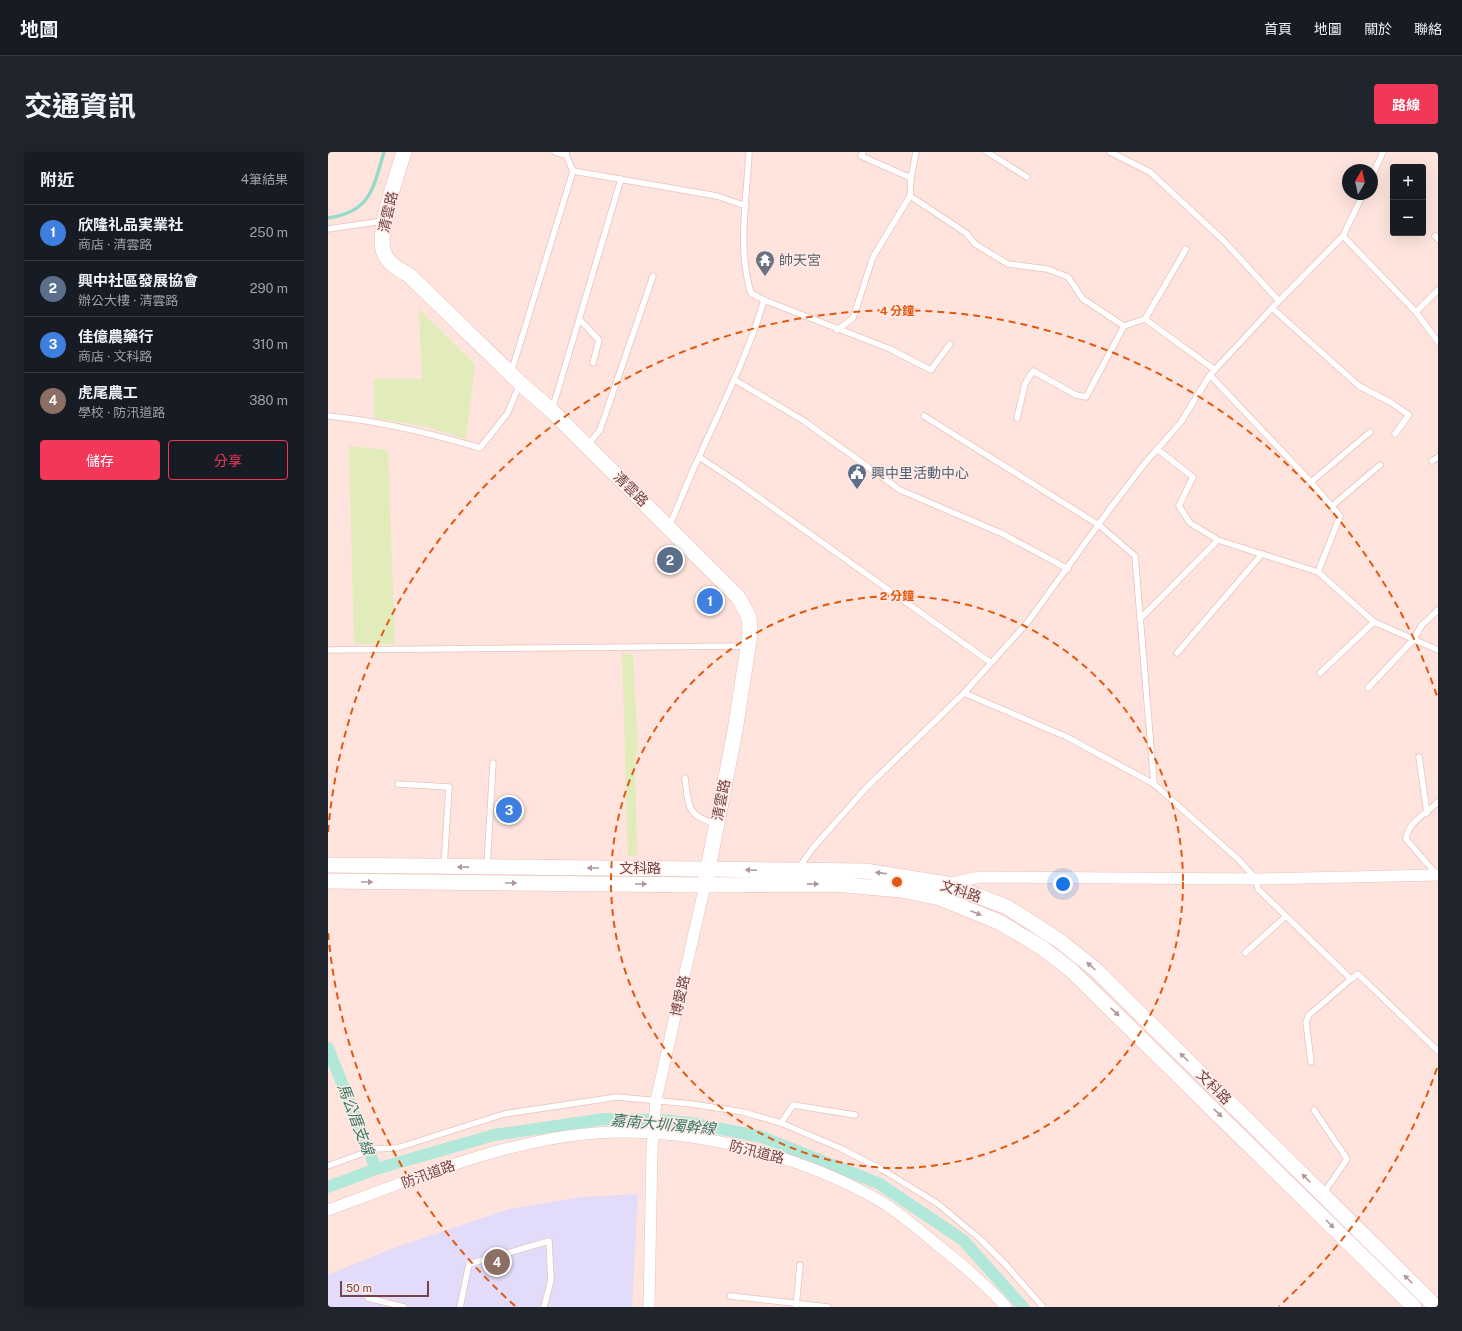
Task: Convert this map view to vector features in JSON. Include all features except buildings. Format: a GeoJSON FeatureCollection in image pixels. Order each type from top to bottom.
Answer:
{"type":"FeatureCollection","features":[{"type":"Feature","properties":{"kind":"main road","name":"清雲路"},"geometry":{"type":"LineString","coordinates":[[404,152],[385,221],[382,237],[384,254],[393,265],[409,275],[515,379],[552,411],[738,597],[745,607],[749,618],[748,646],[735,731],[705,885]]}},
{"type":"Feature","properties":{"kind":"main road","name":"文科路"},"geometry":{"type":"LineString","coordinates":[[328,865],[708,869],[834,884],[893,889],[940,898],[999,922],[1052,955],[1087,985],[1414,1307]]}},
{"type":"Feature","properties":{"kind":"main road","name":"文科路"},"geometry":{"type":"LineString","coordinates":[[328,882],[705,885],[865,871],[947,884],[1007,907],[1036,924],[1080,955],[1436,1307]]}},
{"type":"Feature","properties":{"kind":"main road"},"geometry":{"type":"LineString","coordinates":[[1200,1096],[1213,1086]]}},
{"type":"Feature","properties":{"kind":"street"},"geometry":{"type":"LineString","coordinates":[[940,898],[947,884],[980,877],[1256,879],[1437,875]]}},
{"type":"Feature","properties":{"kind":"street","name":"博愛路"},"geometry":{"type":"LineString","coordinates":[[653,1130],[656,1104],[705,885]]}},
{"type":"Feature","properties":{"kind":"street"},"geometry":{"type":"LineString","coordinates":[[649,1307],[653,1130]]}},
{"type":"Feature","properties":{"kind":"street","name":"防汛道路"},"geometry":{"type":"LineString","coordinates":[[328,1210],[459,1162],[540,1142],[595,1133],[653,1130],[753,1149],[813,1168],[876,1198],[925,1235],[994,1292],[1006,1307]]}},
{"type":"Feature","properties":{"kind":"lane"},"geometry":{"type":"LineString","coordinates":[[328,416],[360,419],[480,448],[507,414],[515,379],[573,171],[566,153],[556,152]]}},
{"type":"Feature","properties":{"kind":"lane"},"geometry":{"type":"LineString","coordinates":[[749,152],[743,250],[745,273],[751,293],[764,300],[837,330],[890,349],[931,370],[950,344]]}},
{"type":"Feature","properties":{"kind":"lane"},"geometry":{"type":"LineString","coordinates":[[863,152],[861,156],[911,178]]}},
{"type":"Feature","properties":{"kind":"lane"},"geometry":{"type":"LineString","coordinates":[[837,330],[853,318],[873,256],[910,196],[911,178],[916,152]]}},
{"type":"Feature","properties":{"kind":"lane"},"geometry":{"type":"LineString","coordinates":[[987,152],[1027,177]]}},
{"type":"Feature","properties":{"kind":"lane"},"geometry":{"type":"LineString","coordinates":[[1110,152],[1150,172],[1224,241],[1279,301]]}},
{"type":"Feature","properties":{"kind":"lane"},"geometry":{"type":"LineString","coordinates":[[1378,164],[1383,152]]}},
{"type":"Feature","properties":{"kind":"lane"},"geometry":{"type":"LineString","coordinates":[[573,171],[717,196],[746,206]]}},
{"type":"Feature","properties":{"kind":"lane"},"geometry":{"type":"LineString","coordinates":[[552,411],[621,179]]}},
{"type":"Feature","properties":{"kind":"lane"},"geometry":{"type":"LineString","coordinates":[[910,196],[966,233],[975,244],[1008,264],[1047,269],[1068,277],[1083,299],[1124,326]]}},
{"type":"Feature","properties":{"kind":"lane"},"geometry":{"type":"LineString","coordinates":[[792,878],[812,849],[866,788],[964,693],[990,662],[1027,623],[1068,569],[1098,525],[1157,449],[1181,422],[1212,373],[1272,308],[1343,236],[1360,200]]}},
{"type":"Feature","properties":{"kind":"lane"},"geometry":{"type":"LineString","coordinates":[[328,229],[385,221]]}},
{"type":"Feature","properties":{"kind":"lane"},"geometry":{"type":"LineString","coordinates":[[1343,236],[1416,312],[1438,342]]}},
{"type":"Feature","properties":{"kind":"lane"},"geometry":{"type":"LineString","coordinates":[[1017,418],[1025,384],[1033,371],[1076,395],[1086,397],[1124,326],[1145,319],[1186,249]]}},
{"type":"Feature","properties":{"kind":"lane"},"geometry":{"type":"LineString","coordinates":[[587,446],[600,430],[653,276]]}},
{"type":"Feature","properties":{"kind":"lane"},"geometry":{"type":"LineString","coordinates":[[1416,312],[1438,290]]}},
{"type":"Feature","properties":{"kind":"lane"},"geometry":{"type":"LineString","coordinates":[[669,527],[699,457],[735,380],[756,329],[764,300]]}},
{"type":"Feature","properties":{"kind":"lane"},"geometry":{"type":"LineString","coordinates":[[1272,308],[1359,386],[1390,402],[1409,415],[1395,434]]}},
{"type":"Feature","properties":{"kind":"lane"},"geometry":{"type":"LineString","coordinates":[[1145,319],[1212,373],[1340,516],[1318,572]]}},
{"type":"Feature","properties":{"kind":"lane"},"geometry":{"type":"LineString","coordinates":[[580,320],[599,340],[593,363]]}},
{"type":"Feature","properties":{"kind":"lane"},"geometry":{"type":"LineString","coordinates":[[735,380],[804,421],[900,490],[1003,534],[1068,569]]}},
{"type":"Feature","properties":{"kind":"lane"},"geometry":{"type":"LineString","coordinates":[[924,416],[1098,525],[1135,556],[1154,784]]}},
{"type":"Feature","properties":{"kind":"lane"},"geometry":{"type":"LineString","coordinates":[[1311,482],[1370,432]]}},
{"type":"Feature","properties":{"kind":"lane"},"geometry":{"type":"LineString","coordinates":[[1157,449],[1193,477],[1179,506],[1190,523],[1218,540],[1318,572],[1374,622],[1438,650]]}},
{"type":"Feature","properties":{"kind":"lane"},"geometry":{"type":"LineString","coordinates":[[699,457],[737,482],[990,662]]}},
{"type":"Feature","properties":{"kind":"lane"},"geometry":{"type":"LineString","coordinates":[[1432,461],[1438,457]]}},
{"type":"Feature","properties":{"kind":"lane"},"geometry":{"type":"LineString","coordinates":[[1332,506],[1380,465]]}},
{"type":"Feature","properties":{"kind":"lane"},"geometry":{"type":"LineString","coordinates":[[1140,619],[1218,540]]}},
{"type":"Feature","properties":{"kind":"lane"},"geometry":{"type":"LineString","coordinates":[[1177,653],[1262,554]]}},
{"type":"Feature","properties":{"kind":"lane"},"geometry":{"type":"LineString","coordinates":[[1368,688],[1413,640],[1422,625],[1438,610]]}},
{"type":"Feature","properties":{"kind":"lane"},"geometry":{"type":"LineString","coordinates":[[1320,673],[1374,622]]}},
{"type":"Feature","properties":{"kind":"lane"},"geometry":{"type":"LineString","coordinates":[[328,650],[748,646]]}},
{"type":"Feature","properties":{"kind":"lane"},"geometry":{"type":"LineString","coordinates":[[964,693],[1068,737],[1154,784],[1228,849],[1256,879],[1258,889],[1285,917],[1351,979]]}},
{"type":"Feature","properties":{"kind":"lane"},"geometry":{"type":"LineString","coordinates":[[1419,757],[1426,814]]}},
{"type":"Feature","properties":{"kind":"lane"},"geometry":{"type":"LineString","coordinates":[[487,867],[493,763]]}},
{"type":"Feature","properties":{"kind":"lane"},"geometry":{"type":"LineString","coordinates":[[685,778],[689,808],[699,819],[716,824]]}},
{"type":"Feature","properties":{"kind":"lane"},"geometry":{"type":"LineString","coordinates":[[398,784],[449,787],[444,867]]}},
{"type":"Feature","properties":{"kind":"lane"},"geometry":{"type":"LineString","coordinates":[[1437,875],[1406,839],[1407,832],[1411,824],[1426,814],[1438,802]]}},
{"type":"Feature","properties":{"kind":"lane"},"geometry":{"type":"LineString","coordinates":[[1245,953],[1285,917]]}},
{"type":"Feature","properties":{"kind":"lane"},"geometry":{"type":"LineString","coordinates":[[1311,1062],[1306,1022],[1309,1015],[1358,974],[1438,1051]]}},
{"type":"Feature","properties":{"kind":"lane"},"geometry":{"type":"LineString","coordinates":[[328,1166],[374,1149],[397,1148],[504,1114],[616,1097],[656,1104],[743,1112],[781,1123],[840,1148],[883,1170],[938,1204],[979,1238],[1006,1265],[1043,1307]]}},
{"type":"Feature","properties":{"kind":"lane"},"geometry":{"type":"LineString","coordinates":[[781,1123],[793,1105],[855,1116]]}},
{"type":"Feature","properties":{"kind":"lane"},"geometry":{"type":"LineString","coordinates":[[1312,1205],[1323,1194],[1347,1159],[1314,1110]]}},
{"type":"Feature","properties":{"kind":"lane"},"geometry":{"type":"LineString","coordinates":[[460,1307],[469,1264],[549,1241],[551,1280],[544,1307]]}},
{"type":"Feature","properties":{"kind":"lane"},"geometry":{"type":"LineString","coordinates":[[796,1305],[800,1265]]}},
{"type":"Feature","properties":{"kind":"lane"},"geometry":{"type":"LineString","coordinates":[[730,1296],[796,1305],[828,1307]]}},
{"type":"Feature","properties":{"kind":"lane"},"geometry":{"type":"LineString","coordinates":[[368,1298],[404,1307]]}},
{"type":"Feature","properties":{"kind":"shaded area"},"geometry":{"type":"Polygon","coordinates":[[[638,1194],[632,1307],[328,1307],[328,1275],[391,1249],[509,1209],[582,1197],[638,1194]]]}},
{"type":"Feature","properties":{"kind":"green space"},"geometry":{"type":"Polygon","coordinates":[[[419,309],[475,364],[466,439],[423,426],[374,418],[374,379],[422,379],[419,309]]]}},
{"type":"Feature","properties":{"kind":"green space"},"geometry":{"type":"Polygon","coordinates":[[[349,446],[388,450],[395,644],[354,644],[349,446]]]}},
{"type":"Feature","properties":{"kind":"green space"},"geometry":{"type":"Polygon","coordinates":[[[622,653],[633,655],[638,753],[635,756],[637,856],[628,856],[622,653]]]}},
{"type":"Feature","properties":{"kind":"waterway"},"geometry":{"type":"LineString","coordinates":[[328,218],[342,215],[362,204],[373,187],[384,152]]}},
{"type":"Feature","properties":{"kind":"waterway","name":"馬公厝支線"},"geometry":{"type":"LineString","coordinates":[[328,1048],[376,1169]]}},
{"type":"Feature","properties":{"kind":"waterway","name":"嘉南大圳濁幹線"},"geometry":{"type":"LineString","coordinates":[[328,1187],[376,1169],[494,1135],[604,1119],[663,1120],[691,1123],[762,1137],[878,1183],[963,1240],[1023,1307]]}},
{"type":"Feature","properties":{"kind":"place","name":"帥天宮"},"geometry":{"type":"Point","coordinates":[765,277]}},
{"type":"Feature","properties":{"kind":"place","name":"興中里活動中心"},"geometry":{"type":"Point","coordinates":[857,490]}},
{"type":"Feature","properties":{"kind":"place","name":"興中社區發展協會"},"geometry":{"type":"Point","coordinates":[670,560]}},
{"type":"Feature","properties":{"kind":"place","name":"欣隆礼品実業社"},"geometry":{"type":"Point","coordinates":[710,601]}},
{"type":"Feature","properties":{"kind":"place","name":"佳億農藥行"},"geometry":{"type":"Point","coordinates":[509,810]}},
{"type":"Feature","properties":{"kind":"place","name":"虎尾農工"},"geometry":{"type":"Point","coordinates":[497,1262]}}]}
